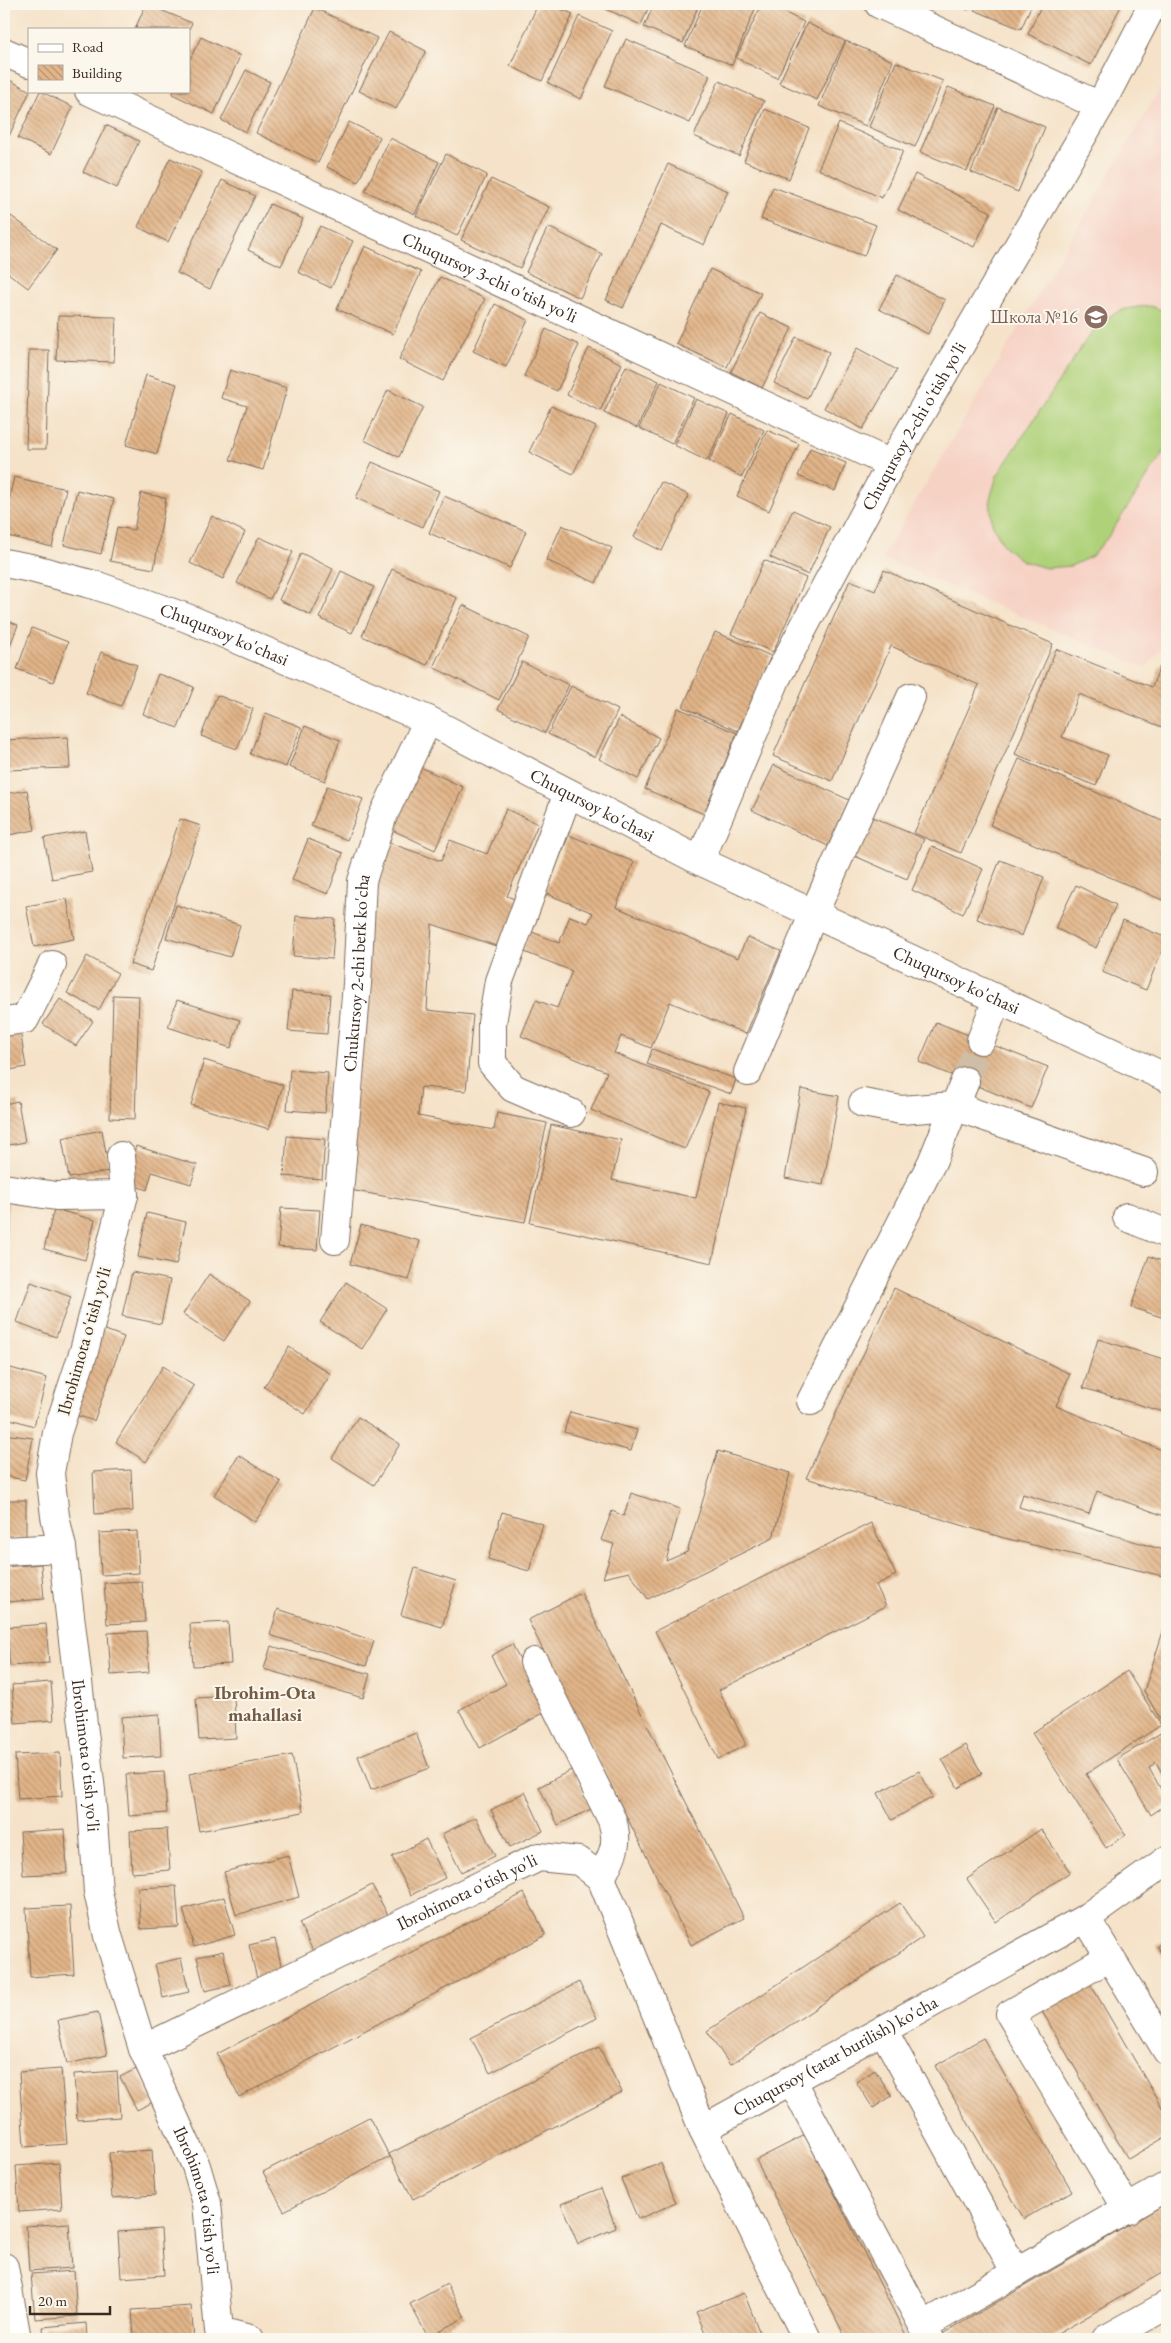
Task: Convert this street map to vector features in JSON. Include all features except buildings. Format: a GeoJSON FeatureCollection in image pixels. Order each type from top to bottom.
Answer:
{"type":"FeatureCollection","features":[{"type":"Feature","properties":{"kind":"street"},"geometry":{"type":"LineString","coordinates":[[879,4],[1100,106]]}},
{"type":"Feature","properties":{"kind":"street","name":"Chuqursoy 2-chi o'tish yo'li"},"geometry":{"type":"LineString","coordinates":[[700,861],[776,678],[891,464],[1100,106],[1154,4]]}},
{"type":"Feature","properties":{"kind":"street"},"geometry":{"type":"LineString","coordinates":[[4,52],[28,63]]}},
{"type":"Feature","properties":{"kind":"street","name":"Chuqursoy 3-chi o'tish yo'li"},"geometry":{"type":"LineString","coordinates":[[91,92],[891,464]]}},
{"type":"Feature","properties":{"kind":"street","name":"Chuqursoy ko'chasi"},"geometry":{"type":"LineString","coordinates":[[4,563],[31,568],[98,586],[187,618],[428,720],[700,861],[1167,1078]]}},
{"type":"Feature","properties":{"kind":"street"},"geometry":{"type":"LineString","coordinates":[[748,1072],[814,915],[911,697]]}},
{"type":"Feature","properties":{"kind":"street","name":"Chukursoy 2-chi berk ko'cha"},"geometry":{"type":"LineString","coordinates":[[335,1240],[357,984],[362,881],[382,818],[428,720]]}},
{"type":"Feature","properties":{"kind":"street"},"geometry":{"type":"LineString","coordinates":[[568,793],[500,981],[492,1023],[492,1063],[513,1088],[571,1113]]}},
{"type":"Feature","properties":{"kind":"street"},"geometry":{"type":"LineString","coordinates":[[4,1022],[25,1019],[52,965]]}},
{"type":"Feature","properties":{"kind":"street"},"geometry":{"type":"LineString","coordinates":[[981,1040],[997,1000]]}},
{"type":"Feature","properties":{"kind":"street"},"geometry":{"type":"LineString","coordinates":[[811,1401],[932,1162],[965,1080]]}},
{"type":"Feature","properties":{"kind":"street"},"geometry":{"type":"LineString","coordinates":[[864,1103],[902,1110],[954,1106],[1144,1172]]}},
{"type":"Feature","properties":{"kind":"street","name":"Ibrohimota o'tish yo'li"},"geometry":{"type":"LineString","coordinates":[[122,1156],[124,1195],[84,1351],[57,1432],[50,1472],[55,1516],[62,1548],[92,1791],[98,1892],[108,1936],[143,2049],[196,2166],[207,2203],[218,2335],[250,2339]]}},
{"type":"Feature","properties":{"kind":"street"},"geometry":{"type":"LineString","coordinates":[[4,1188],[56,1196],[124,1195]]}},
{"type":"Feature","properties":{"kind":"street"},"geometry":{"type":"LineString","coordinates":[[1127,1218],[1167,1234]]}},
{"type":"Feature","properties":{"kind":"street"},"geometry":{"type":"LineString","coordinates":[[4,1551],[62,1548]]}},
{"type":"Feature","properties":{"kind":"street"},"geometry":{"type":"LineString","coordinates":[[534,1662],[616,1830],[616,1848],[602,1878],[703,2129],[807,2339]]}},
{"type":"Feature","properties":{"kind":"street","name":"Ibrohimota o'tish yo'li"},"geometry":{"type":"LineString","coordinates":[[143,2049],[539,1857],[579,1861],[602,1878]]}},
{"type":"Feature","properties":{"kind":"street","name":"Chuqursoy (tatar burilish) ko'cha"},"geometry":{"type":"LineString","coordinates":[[703,2129],[1086,1918],[1167,1860]]}},
{"type":"Feature","properties":{"kind":"street"},"geometry":{"type":"LineString","coordinates":[[1086,1918],[1167,2051]]}},
{"type":"Feature","properties":{"kind":"street"},"geometry":{"type":"LineString","coordinates":[[1110,1957],[1010,2014],[1128,2210]]}},
{"type":"Feature","properties":{"kind":"street"},"geometry":{"type":"LineString","coordinates":[[883,2030],[1016,2273]]}},
{"type":"Feature","properties":{"kind":"street"},"geometry":{"type":"LineString","coordinates":[[791,2080],[927,2332],[1016,2273],[1167,2186]]}},
{"type":"Feature","properties":{"kind":"street"},"geometry":{"type":"LineString","coordinates":[[4,2267],[18,2339]]}},
{"type":"Feature","properties":{"kind":"street"},"geometry":{"type":"LineString","coordinates":[[1106,2339],[1167,2305]]}},
{"type":"Feature","properties":{"kind":"shaded area","name":"Школа №16"},"geometry":{"type":"Polygon","coordinates":[[[1167,77],[1167,641],[1145,668],[882,558],[1167,77]]]}},
{"type":"Feature","properties":{"kind":"green space"},"geometry":{"type":"Polygon","coordinates":[[[1150,306],[1167,312],[1167,447],[1108,537],[1092,556],[1071,566],[1046,568],[1022,561],[1003,545],[992,523],[990,499],[997,476],[1088,337],[1102,322],[1115,313],[1130,308],[1150,306]]]}},
{"type":"Feature","properties":{"kind":"tunnel"},"geometry":{"type":"LineString","coordinates":[[965,1081],[981,1040]]}},
{"type":"Feature","properties":{"kind":"place","name":"Школа №16"},"geometry":{"type":"Point","coordinates":[1096,317]}},
{"type":"Feature","properties":{"kind":"district","name":"Ibrohim-Ota mahallasi"},"geometry":{"type":"Point","coordinates":[265,1703]}}]}
